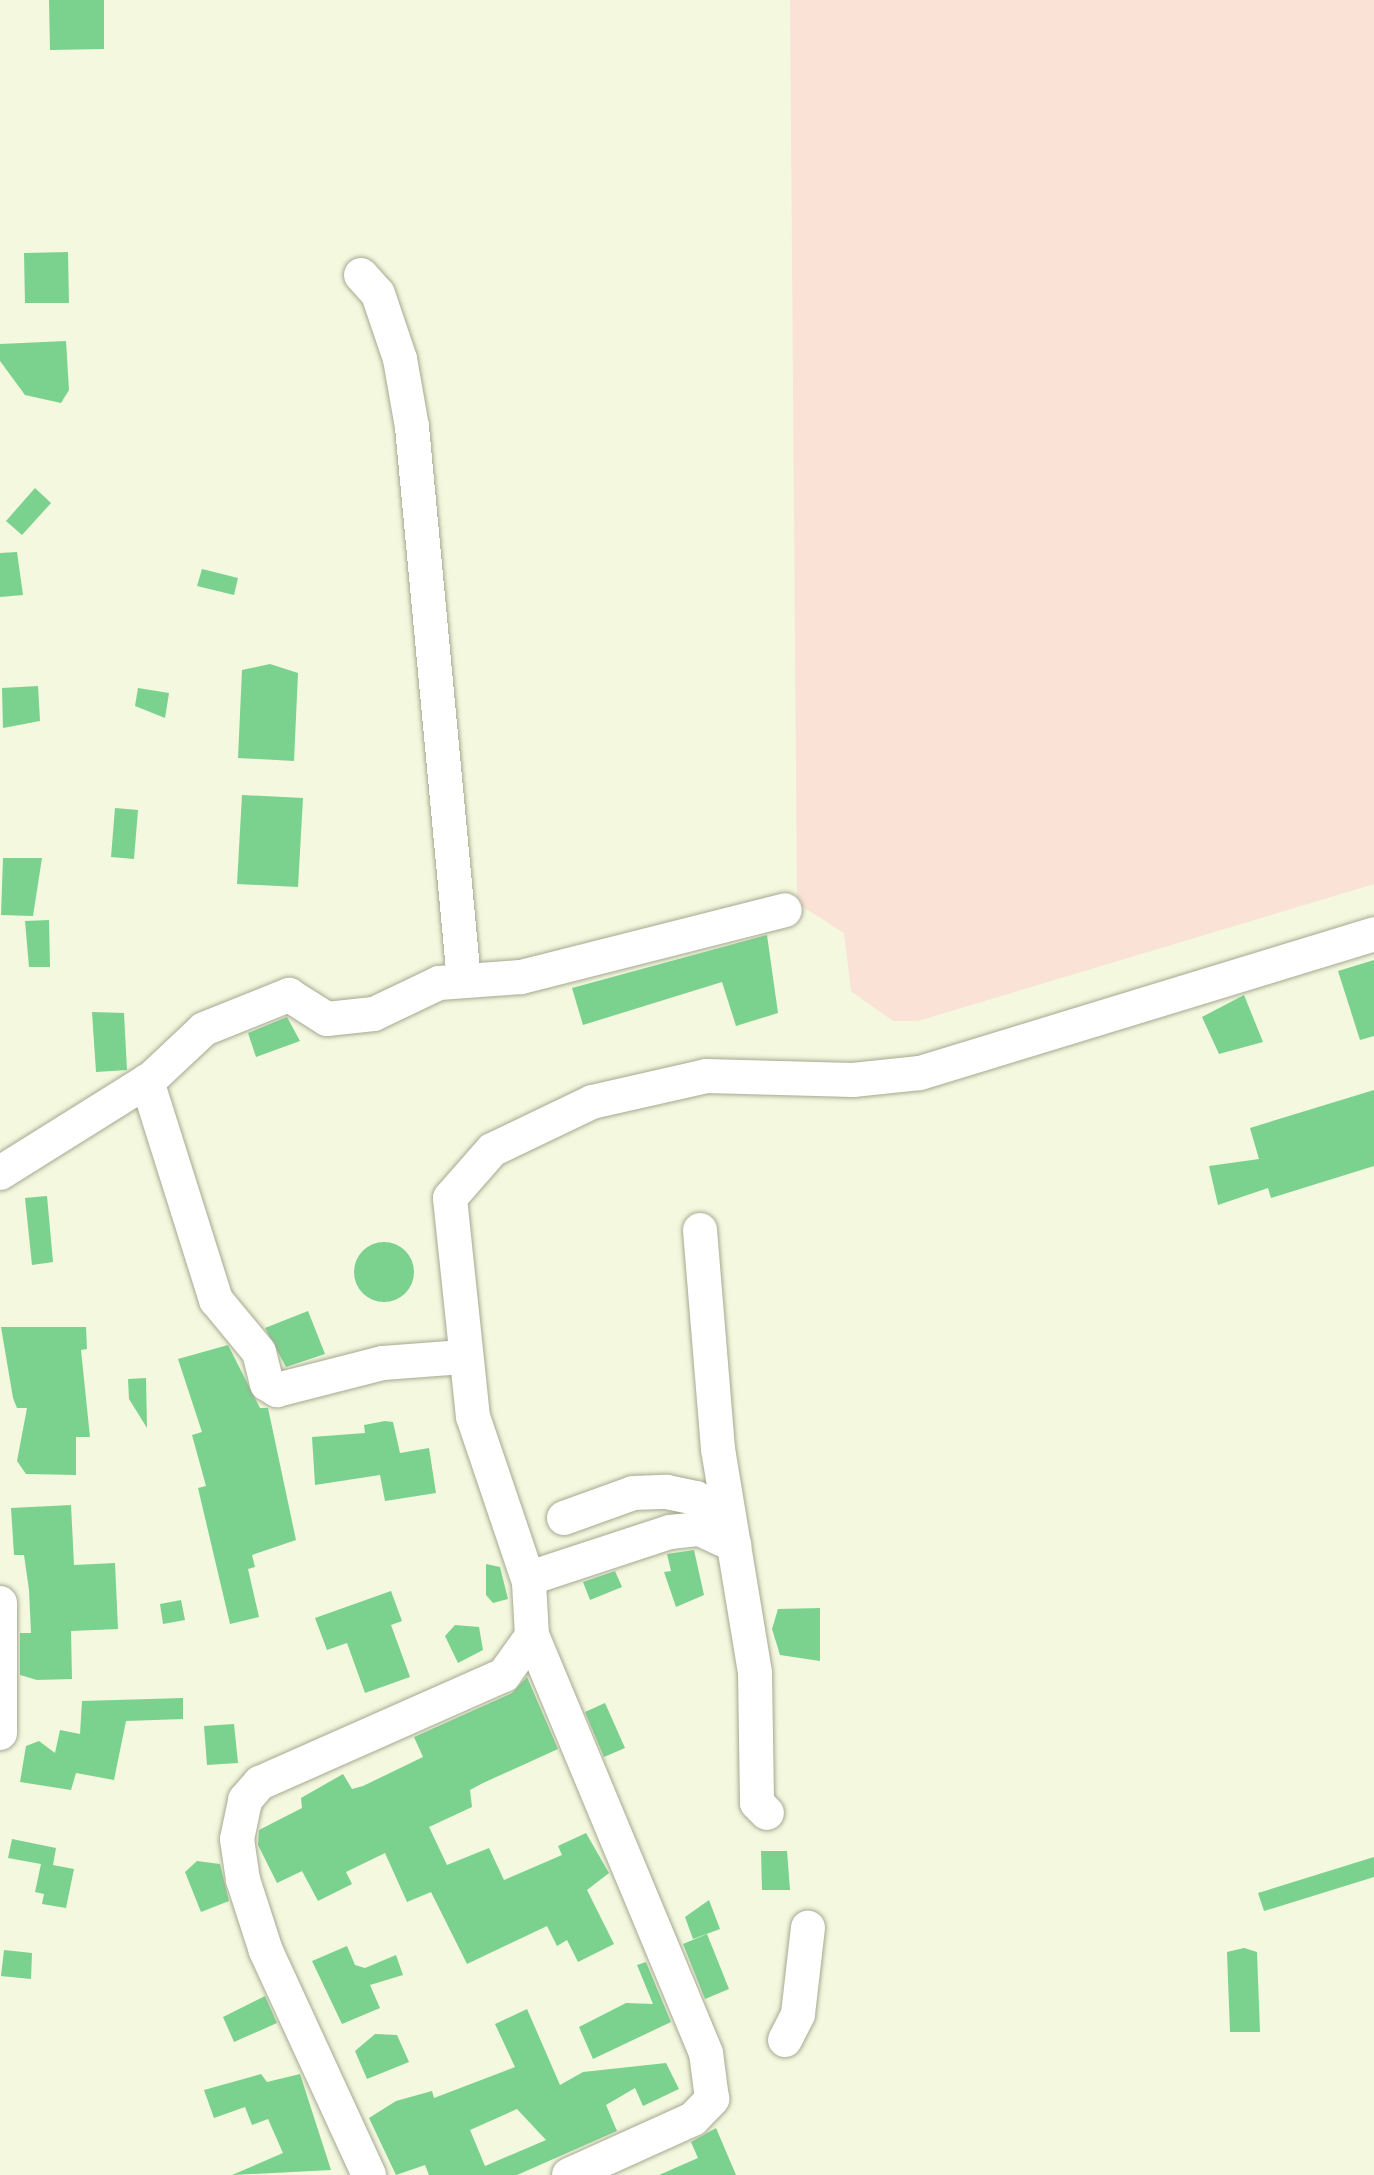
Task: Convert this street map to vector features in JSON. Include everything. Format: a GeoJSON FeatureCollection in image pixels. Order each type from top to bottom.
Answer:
{"type":"FeatureCollection","features":[{"type":"Feature","properties":{"kind":"street"},"geometry":{"type":"LineString","coordinates":[[361,275],[378,294],[400,359],[412,427],[464,980]]}},
{"type":"Feature","properties":{"kind":"street"},"geometry":{"type":"LineString","coordinates":[[0,1173],[147,1081],[204,1029],[289,995],[327,1019],[374,1014],[439,983],[521,977],[785,910]]}},
{"type":"Feature","properties":{"kind":"street"},"geometry":{"type":"LineString","coordinates":[[569,2175],[693,2119],[712,2099],[706,2053],[532,1636],[529,1582],[473,1417],[463,1357],[450,1198],[492,1150],[592,1102],[706,1076],[853,1080],[920,1073],[1374,934]]}},
{"type":"Feature","properties":{"kind":"street"},"geometry":{"type":"LineString","coordinates":[[147,1081],[216,1300],[259,1352],[267,1384],[277,1390],[383,1363],[463,1357]]}},
{"type":"Feature","properties":{"kind":"street"},"geometry":{"type":"LineString","coordinates":[[700,1230],[718,1449],[755,1673],[757,1803],[767,1813]]}},
{"type":"Feature","properties":{"kind":"street"},"geometry":{"type":"LineString","coordinates":[[564,1518],[633,1493],[667,1492],[696,1498],[734,1545]]}},
{"type":"Feature","properties":{"kind":"street"},"geometry":{"type":"LineString","coordinates":[[539,1575],[670,1532],[700,1529],[734,1545]]}},
{"type":"Feature","properties":{"kind":"street"},"geometry":{"type":"LineString","coordinates":[[0,1603],[0,1733]]}},
{"type":"Feature","properties":{"kind":"street"},"geometry":{"type":"LineString","coordinates":[[369,2175],[266,1951],[241,1866],[245,1800],[260,1783],[504,1675],[532,1636]]}},
{"type":"Feature","properties":{"kind":"street"},"geometry":{"type":"LineString","coordinates":[[785,2040],[798,2014],[808,1928]]}},
{"type":"Feature","properties":{"kind":"shaded area"},"geometry":{"type":"Polygon","coordinates":[[[790,0],[1374,0],[1374,884],[918,1021],[893,1021],[851,991],[844,933],[797,903],[790,0]]]}},
{"type":"Feature","properties":{"kind":"building"},"geometry":{"type":"Polygon","coordinates":[[[49,0],[104,0],[104,49],[50,50],[49,0]]]}},
{"type":"Feature","properties":{"kind":"building"},"geometry":{"type":"Polygon","coordinates":[[[68,252],[69,303],[25,303],[24,253],[68,252]]]}},
{"type":"Feature","properties":{"kind":"building"},"geometry":{"type":"Polygon","coordinates":[[[66,341],[69,390],[61,403],[25,395],[0,361],[0,344],[66,341]]]}},
{"type":"Feature","properties":{"kind":"building"},"geometry":{"type":"Polygon","coordinates":[[[35,488],[51,503],[22,535],[6,521],[35,488]]]}},
{"type":"Feature","properties":{"kind":"building"},"geometry":{"type":"Polygon","coordinates":[[[17,552],[23,595],[0,597],[0,553],[17,552]]]}},
{"type":"Feature","properties":{"kind":"building"},"geometry":{"type":"Polygon","coordinates":[[[202,569],[238,578],[234,595],[197,586],[202,569]]]}},
{"type":"Feature","properties":{"kind":"building"},"geometry":{"type":"Polygon","coordinates":[[[270,664],[298,673],[294,761],[238,758],[242,670],[270,664]]]}},
{"type":"Feature","properties":{"kind":"building"},"geometry":{"type":"Polygon","coordinates":[[[38,686],[40,721],[3,728],[2,688],[38,686]]]}},
{"type":"Feature","properties":{"kind":"building"},"geometry":{"type":"Polygon","coordinates":[[[138,688],[169,693],[165,718],[135,706],[138,688]]]}},
{"type":"Feature","properties":{"kind":"building"},"geometry":{"type":"Polygon","coordinates":[[[242,795],[303,798],[298,887],[237,884],[242,795]]]}},
{"type":"Feature","properties":{"kind":"building"},"geometry":{"type":"Polygon","coordinates":[[[115,808],[138,810],[134,859],[111,857],[115,808]]]}},
{"type":"Feature","properties":{"kind":"building"},"geometry":{"type":"Polygon","coordinates":[[[3,858],[42,858],[33,916],[1,915],[3,858]]]}},
{"type":"Feature","properties":{"kind":"building"},"geometry":{"type":"Polygon","coordinates":[[[49,920],[50,967],[29,967],[25,921],[49,920]]]}},
{"type":"Feature","properties":{"kind":"building"},"geometry":{"type":"Polygon","coordinates":[[[767,935],[778,1013],[736,1026],[722,982],[583,1025],[572,988],[767,935]]]}},
{"type":"Feature","properties":{"kind":"building"},"geometry":{"type":"Polygon","coordinates":[[[1374,960],[1374,1036],[1360,1040],[1338,971],[1374,960]]]}},
{"type":"Feature","properties":{"kind":"building"},"geometry":{"type":"Polygon","coordinates":[[[1244,995],[1263,1042],[1219,1054],[1202,1017],[1244,995]]]}},
{"type":"Feature","properties":{"kind":"building"},"geometry":{"type":"Polygon","coordinates":[[[92,1012],[124,1013],[127,1070],[96,1072],[92,1012]]]}},
{"type":"Feature","properties":{"kind":"building"},"geometry":{"type":"Polygon","coordinates":[[[287,1017],[300,1041],[256,1057],[248,1033],[287,1017]]]}},
{"type":"Feature","properties":{"kind":"building"},"geometry":{"type":"Polygon","coordinates":[[[1374,1090],[1374,1166],[1271,1198],[1268,1188],[1218,1205],[1209,1166],[1259,1159],[1250,1128],[1374,1090]]]}},
{"type":"Feature","properties":{"kind":"building"},"geometry":{"type":"Polygon","coordinates":[[[47,1196],[53,1262],[32,1265],[25,1198],[47,1196]]]}},
{"type":"Feature","properties":{"kind":"building"},"geometry":{"type":"Polygon","coordinates":[[[384,1242],[395,1244],[405,1251],[412,1261],[412,1283],[405,1293],[395,1300],[384,1302],[373,1300],[363,1293],[356,1283],[354,1272],[356,1261],[363,1251],[373,1244],[384,1242]]]}},
{"type":"Feature","properties":{"kind":"building"},"geometry":{"type":"Polygon","coordinates":[[[308,1311],[325,1354],[286,1367],[265,1328],[308,1311]]]}},
{"type":"Feature","properties":{"kind":"building"},"geometry":{"type":"Polygon","coordinates":[[[1,1327],[86,1327],[87,1349],[81,1350],[90,1437],[76,1437],[76,1475],[26,1474],[17,1461],[27,1408],[17,1408],[13,1398],[1,1327]]]}},
{"type":"Feature","properties":{"kind":"building"},"geometry":{"type":"Polygon","coordinates":[[[228,1345],[260,1408],[268,1408],[296,1540],[252,1555],[255,1567],[248,1569],[259,1617],[230,1624],[198,1488],[206,1486],[192,1435],[202,1432],[178,1359],[228,1345]]]}},
{"type":"Feature","properties":{"kind":"building"},"geometry":{"type":"Polygon","coordinates":[[[146,1378],[147,1428],[129,1399],[128,1379],[146,1378]]]}},
{"type":"Feature","properties":{"kind":"building"},"geometry":{"type":"Polygon","coordinates":[[[393,1422],[400,1453],[429,1448],[436,1493],[385,1501],[380,1475],[315,1485],[312,1437],[365,1433],[364,1425],[393,1422]]]}},
{"type":"Feature","properties":{"kind":"building"},"geometry":{"type":"Polygon","coordinates":[[[71,1505],[74,1565],[115,1563],[118,1629],[71,1631],[72,1679],[37,1680],[20,1675],[20,1633],[31,1633],[29,1590],[24,1555],[14,1555],[11,1508],[71,1505]]]}},
{"type":"Feature","properties":{"kind":"building"},"geometry":{"type":"Polygon","coordinates":[[[694,1550],[704,1595],[676,1607],[664,1572],[671,1571],[667,1554],[694,1550]]]}},
{"type":"Feature","properties":{"kind":"building"},"geometry":{"type":"Polygon","coordinates":[[[486,1564],[500,1567],[508,1599],[493,1603],[486,1595],[486,1564]]]}},
{"type":"Feature","properties":{"kind":"building"},"geometry":{"type":"Polygon","coordinates":[[[615,1571],[622,1587],[590,1600],[583,1582],[615,1571]]]}},
{"type":"Feature","properties":{"kind":"building"},"geometry":{"type":"Polygon","coordinates":[[[391,1591],[402,1621],[391,1625],[410,1677],[365,1693],[347,1643],[327,1650],[315,1618],[391,1591]]]}},
{"type":"Feature","properties":{"kind":"building"},"geometry":{"type":"Polygon","coordinates":[[[181,1600],[185,1620],[163,1624],[160,1604],[181,1600]]]}},
{"type":"Feature","properties":{"kind":"building"},"geometry":{"type":"Polygon","coordinates":[[[820,1608],[820,1661],[780,1655],[772,1629],[778,1609],[820,1608]]]}},
{"type":"Feature","properties":{"kind":"building"},"geometry":{"type":"Polygon","coordinates":[[[455,1625],[479,1627],[483,1650],[458,1663],[445,1636],[455,1625]]]}},
{"type":"Feature","properties":{"kind":"building"},"geometry":{"type":"Polygon","coordinates":[[[527,1677],[558,1749],[470,1790],[472,1807],[429,1827],[447,1865],[489,1848],[504,1880],[562,1855],[558,1846],[586,1833],[609,1873],[587,1890],[614,1944],[578,1962],[567,1940],[557,1946],[547,1926],[467,1964],[431,1892],[407,1902],[385,1853],[346,1872],[352,1884],[318,1901],[302,1871],[277,1883],[258,1845],[259,1830],[302,1808],[301,1798],[343,1774],[352,1789],[423,1757],[414,1737],[512,1693],[527,1677]]]}},
{"type":"Feature","properties":{"kind":"building"},"geometry":{"type":"Polygon","coordinates":[[[183,1698],[183,1719],[126,1721],[114,1780],[76,1773],[71,1790],[20,1782],[26,1746],[39,1741],[55,1753],[60,1730],[80,1734],[82,1701],[183,1698]]]}},
{"type":"Feature","properties":{"kind":"building"},"geometry":{"type":"Polygon","coordinates":[[[605,1703],[625,1748],[604,1757],[585,1712],[605,1703]]]}},
{"type":"Feature","properties":{"kind":"building"},"geometry":{"type":"Polygon","coordinates":[[[234,1724],[238,1763],[207,1765],[204,1726],[234,1724]]]}},
{"type":"Feature","properties":{"kind":"building"},"geometry":{"type":"Polygon","coordinates":[[[12,1839],[56,1848],[53,1865],[74,1869],[66,1908],[42,1904],[44,1894],[35,1892],[41,1864],[8,1858],[12,1839]]]}},
{"type":"Feature","properties":{"kind":"building"},"geometry":{"type":"Polygon","coordinates":[[[761,1851],[787,1851],[790,1890],[762,1890],[761,1851]]]}},
{"type":"Feature","properties":{"kind":"building"},"geometry":{"type":"Polygon","coordinates":[[[1374,1857],[1374,1877],[1264,1911],[1258,1893],[1374,1857]]]}},
{"type":"Feature","properties":{"kind":"building"},"geometry":{"type":"Polygon","coordinates":[[[197,1861],[220,1864],[229,1901],[201,1912],[185,1872],[197,1861]]]}},
{"type":"Feature","properties":{"kind":"building"},"geometry":{"type":"Polygon","coordinates":[[[709,1900],[720,1929],[693,1939],[685,1917],[709,1900]]]}},
{"type":"Feature","properties":{"kind":"building"},"geometry":{"type":"Polygon","coordinates":[[[707,1934],[729,1989],[705,1999],[683,1944],[707,1934]]]}},
{"type":"Feature","properties":{"kind":"building"},"geometry":{"type":"Polygon","coordinates":[[[347,1946],[355,1965],[365,1968],[396,1955],[403,1975],[370,1985],[380,2008],[342,2024],[312,1961],[347,1946]]]}},
{"type":"Feature","properties":{"kind":"building"},"geometry":{"type":"Polygon","coordinates":[[[1244,1948],[1257,1952],[1260,2032],[1230,2032],[1227,1952],[1244,1948]]]}},
{"type":"Feature","properties":{"kind":"building"},"geometry":{"type":"Polygon","coordinates":[[[4,1950],[32,1953],[31,1979],[1,1976],[4,1950]]]}},
{"type":"Feature","properties":{"kind":"building"},"geometry":{"type":"Polygon","coordinates":[[[646,1962],[671,2022],[593,2059],[579,2027],[626,2003],[653,2004],[637,1965],[646,1962]]]}},
{"type":"Feature","properties":{"kind":"building"},"geometry":{"type":"Polygon","coordinates":[[[265,1996],[277,2023],[234,2042],[223,2017],[265,1996]]]}},
{"type":"Feature","properties":{"kind":"building"},"geometry":{"type":"Polygon","coordinates":[[[527,2009],[560,2085],[583,2072],[666,2063],[679,2089],[643,2106],[635,2088],[606,2105],[617,2131],[517,2175],[429,2175],[425,2165],[396,2175],[369,2118],[396,2101],[432,2091],[434,2098],[515,2067],[495,2024],[527,2009]],[[517,2109],[470,2130],[485,2166],[546,2140],[517,2109]]]}},
{"type":"Feature","properties":{"kind":"building"},"geometry":{"type":"Polygon","coordinates":[[[375,2034],[397,2035],[409,2062],[367,2079],[355,2051],[375,2034]]]}},
{"type":"Feature","properties":{"kind":"building"},"geometry":{"type":"Polygon","coordinates":[[[261,2074],[267,2082],[300,2074],[331,2170],[232,2175],[283,2153],[268,2119],[252,2125],[245,2107],[214,2118],[204,2090],[261,2074]]]}},
{"type":"Feature","properties":{"kind":"building"},"geometry":{"type":"Polygon","coordinates":[[[716,2128],[736,2175],[659,2175],[698,2158],[691,2142],[716,2128]]]}}]}
